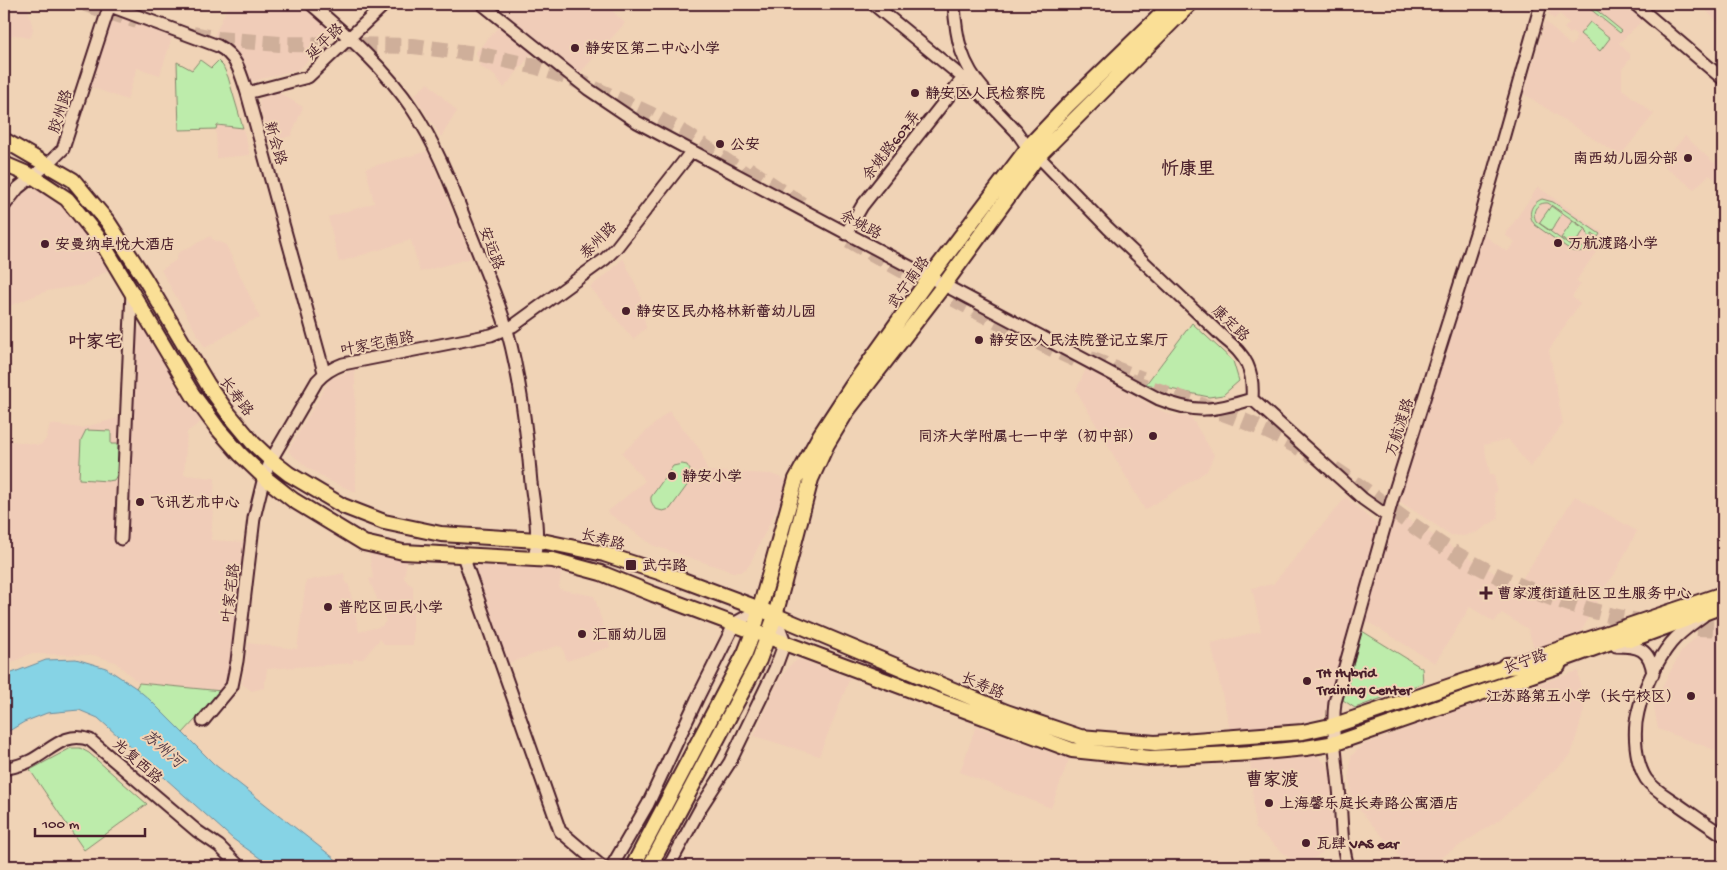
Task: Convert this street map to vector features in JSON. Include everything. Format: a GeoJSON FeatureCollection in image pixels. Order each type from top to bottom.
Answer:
{"type":"FeatureCollection","features":[{"type":"Feature","properties":{"kind":"highway"},"geometry":{"type":"LineString","coordinates":[[1506,666],[1544,664],[1641,630]]}},
{"type":"Feature","properties":{"kind":"main road","name":"武宁南路"},"geometry":{"type":"LineString","coordinates":[[754,630],[796,479],[820,435],[852,386],[930,277],[1068,105],[1172,4]]}},
{"type":"Feature","properties":{"kind":"main road","name":"武宁南路"},"geometry":{"type":"LineString","coordinates":[[775,616],[811,480],[827,444],[848,411],[944,284],[1032,150],[1190,4]]}},
{"type":"Feature","properties":{"kind":"main road","name":"长寿路"},"geometry":{"type":"LineString","coordinates":[[4,140],[73,180],[108,222],[208,385],[247,435],[271,460],[289,474],[343,506],[384,522],[441,534],[536,550],[604,554],[680,579],[760,609],[1006,712],[1080,737],[1155,743],[1303,732],[1335,725]]}},
{"type":"Feature","properties":{"kind":"main road","name":"长寿路"},"geometry":{"type":"LineString","coordinates":[[4,164],[32,176],[67,199],[101,240],[193,395],[218,429],[240,454],[264,477],[293,500],[364,542],[403,552],[464,556],[536,550],[553,560],[601,573],[1072,750],[1156,757],[1254,753],[1336,743]]}},
{"type":"Feature","properties":{"kind":"main road","name":"长宁路"},"geometry":{"type":"LineString","coordinates":[[1335,725],[1723,594]]}},
{"type":"Feature","properties":{"kind":"main road","name":"长宁路"},"geometry":{"type":"LineString","coordinates":[[1336,743],[1616,646],[1718,607]]}},
{"type":"Feature","properties":{"kind":"main road"},"geometry":{"type":"LineString","coordinates":[[650,866],[759,660],[775,616]]}},
{"type":"Feature","properties":{"kind":"main road"},"geometry":{"type":"LineString","coordinates":[[633,866],[745,653],[754,630]]}},
{"type":"Feature","properties":{"kind":"street","name":"新会路"},"geometry":{"type":"LineString","coordinates":[[108,4],[226,50],[233,57],[239,68],[247,93],[324,372]]}},
{"type":"Feature","properties":{"kind":"street","name":"胶州路"},"geometry":{"type":"LineString","coordinates":[[4,206],[18,188],[59,154],[65,144],[108,4]]}},
{"type":"Feature","properties":{"kind":"street","name":"安远路"},"geometry":{"type":"LineString","coordinates":[[311,4],[350,38],[383,71],[413,109],[435,148],[452,188],[507,329],[527,434],[536,550]]}},
{"type":"Feature","properties":{"kind":"street","name":"延平路"},"geometry":{"type":"LineString","coordinates":[[247,93],[308,77],[385,4]]}},
{"type":"Feature","properties":{"kind":"street","name":"康定路"},"geometry":{"type":"LineString","coordinates":[[873,4],[963,78],[1108,228],[1224,338],[1238,348],[1248,366],[1253,387],[1252,399]]}},
{"type":"Feature","properties":{"kind":"street","name":"康定路"},"geometry":{"type":"LineString","coordinates":[[954,4],[958,42],[967,66],[980,86],[1020,128],[1032,150]]}},
{"type":"Feature","properties":{"kind":"street","name":"万航渡路"},"geometry":{"type":"LineString","coordinates":[[1348,866],[1336,743],[1335,702],[1387,516],[1478,228],[1541,4]]}},
{"type":"Feature","properties":{"kind":"street"},"geometry":{"type":"LineString","coordinates":[[1635,4],[1723,79]]}},
{"type":"Feature","properties":{"kind":"street","name":"余姚路"},"geometry":{"type":"LineString","coordinates":[[489,6],[574,78],[618,110],[691,152],[944,284],[1158,400],[1179,407],[1199,410],[1219,408],[1252,399]]}},
{"type":"Feature","properties":{"kind":"street","name":"余姚路607弄"},"geometry":{"type":"LineString","coordinates":[[846,234],[862,206],[963,78]]}},
{"type":"Feature","properties":{"kind":"street","name":"泰州路"},"geometry":{"type":"LineString","coordinates":[[507,329],[605,259],[691,152]]}},
{"type":"Feature","properties":{"kind":"street"},"geometry":{"type":"LineString","coordinates":[[121,539],[132,290]]}},
{"type":"Feature","properties":{"kind":"street","name":"叶家宅南路"},"geometry":{"type":"LineString","coordinates":[[271,460],[324,372],[343,364],[468,341],[507,329]]}},
{"type":"Feature","properties":{"kind":"street"},"geometry":{"type":"LineString","coordinates":[[1252,399],[1363,499],[1387,516]]}},
{"type":"Feature","properties":{"kind":"street","name":"叶家宅路"},"geometry":{"type":"LineString","coordinates":[[203,721],[232,686],[237,661],[254,518],[264,477],[271,460]]}},
{"type":"Feature","properties":{"kind":"street"},"geometry":{"type":"LineString","coordinates":[[464,556],[560,832],[601,866]]}},
{"type":"Feature","properties":{"kind":"street"},"geometry":{"type":"LineString","coordinates":[[1718,607],[1681,632],[1670,643],[1652,674],[1638,712],[1636,727],[1639,759],[1646,779],[1656,790],[1723,836]]}},
{"type":"Feature","properties":{"kind":"street"},"geometry":{"type":"LineString","coordinates":[[612,866],[648,804],[735,623],[760,609]]}},
{"type":"Feature","properties":{"kind":"street"},"geometry":{"type":"LineString","coordinates":[[669,866],[698,813],[734,754],[776,668],[785,642],[775,616]]}},
{"type":"Feature","properties":{"kind":"street"},"geometry":{"type":"LineString","coordinates":[[1616,646],[1632,646],[1641,649],[1649,658],[1652,674]]}},
{"type":"Feature","properties":{"kind":"street","name":"光复西路"},"geometry":{"type":"LineString","coordinates":[[4,769],[30,761],[68,738],[83,737],[90,740],[196,831],[220,846],[239,866]]}},
{"type":"Feature","properties":{"kind":"shaded area"},"geometry":{"type":"Polygon","coordinates":[[[4,4],[27,4],[33,29],[31,37],[15,35],[4,39],[4,4]]]}},
{"type":"Feature","properties":{"kind":"shaded area"},"geometry":{"type":"Polygon","coordinates":[[[229,4],[306,4],[333,28],[333,36],[331,41],[299,69],[250,82],[240,57],[231,47],[214,36],[229,4]]]}},
{"type":"Feature","properties":{"kind":"shaded area","name":"静安区第二中心小学"},"geometry":{"type":"Polygon","coordinates":[[[506,4],[605,4],[625,23],[580,73],[500,11],[506,4]]]}},
{"type":"Feature","properties":{"kind":"shaded area"},"geometry":{"type":"Polygon","coordinates":[[[1558,4],[1624,4],[1643,20],[1619,43],[1630,54],[1630,59],[1622,69],[1622,89],[1654,114],[1620,156],[1524,94],[1545,21],[1571,46],[1576,40],[1577,37],[1573,32],[1570,34],[1564,28],[1569,23],[1560,14],[1554,19],[1548,13],[1558,4]]]}},
{"type":"Feature","properties":{"kind":"shaded area"},"geometry":{"type":"Polygon","coordinates":[[[1700,4],[1723,4],[1723,28],[1700,4]]]}},
{"type":"Feature","properties":{"kind":"shaded area"},"geometry":{"type":"Polygon","coordinates":[[[125,15],[173,34],[160,75],[137,68],[127,100],[88,86],[108,26],[116,18],[125,15]]]}},
{"type":"Feature","properties":{"kind":"shaded area"},"geometry":{"type":"Polygon","coordinates":[[[500,25],[533,52],[504,88],[495,75],[480,67],[476,52],[500,25]]]}},
{"type":"Feature","properties":{"kind":"shaded area"},"geometry":{"type":"Polygon","coordinates":[[[428,83],[457,111],[441,137],[414,95],[428,83]]]}},
{"type":"Feature","properties":{"kind":"shaded area"},"geometry":{"type":"Polygon","coordinates":[[[276,91],[303,107],[291,136],[269,142],[259,104],[263,95],[276,91]]]}},
{"type":"Feature","properties":{"kind":"shaded area"},"geometry":{"type":"Polygon","coordinates":[[[217,125],[243,128],[250,155],[217,158],[217,125]]]}},
{"type":"Feature","properties":{"kind":"shaded area","name":"南西幼儿园分部"},"geometry":{"type":"Polygon","coordinates":[[[1685,136],[1714,163],[1723,153],[1723,177],[1719,182],[1709,175],[1694,189],[1661,164],[1685,136]]]}},
{"type":"Feature","properties":{"kind":"shaded area"},"geometry":{"type":"Polygon","coordinates":[[[428,151],[471,258],[420,272],[411,240],[339,262],[328,217],[374,203],[366,168],[428,151]]]}},
{"type":"Feature","properties":{"kind":"shaded area"},"geometry":{"type":"Polygon","coordinates":[[[1538,187],[1607,236],[1576,281],[1581,284],[1572,297],[1580,303],[1549,350],[1563,424],[1530,467],[1508,439],[1484,445],[1490,474],[1494,474],[1497,492],[1494,493],[1499,518],[1477,532],[1463,536],[1451,535],[1399,501],[1483,234],[1507,252],[1515,242],[1505,235],[1538,187]]]}},
{"type":"Feature","properties":{"kind":"shaded area"},"geometry":{"type":"Polygon","coordinates":[[[38,190],[54,199],[69,213],[108,270],[83,285],[47,291],[4,308],[4,219],[24,191],[38,190]]]}},
{"type":"Feature","properties":{"kind":"shaded area"},"geometry":{"type":"Polygon","coordinates":[[[211,236],[212,239],[226,245],[260,318],[251,321],[205,348],[161,270],[176,260],[178,253],[211,236]]]}},
{"type":"Feature","properties":{"kind":"shaded area","name":"静安区民办格林新蕾幼儿园"},"geometry":{"type":"Polygon","coordinates":[[[623,258],[640,294],[646,328],[633,339],[590,287],[611,271],[623,258]]]}},
{"type":"Feature","properties":{"kind":"shaded area"},"geometry":{"type":"Polygon","coordinates":[[[133,327],[146,328],[182,394],[202,421],[187,432],[184,475],[215,478],[211,540],[247,542],[234,657],[229,682],[222,691],[139,683],[115,662],[93,655],[29,654],[4,667],[5,440],[40,445],[46,439],[50,424],[81,428],[122,417],[133,327]]]}},
{"type":"Feature","properties":{"kind":"shaded area"},"geometry":{"type":"Polygon","coordinates":[[[355,369],[356,492],[332,482],[308,468],[288,451],[330,379],[355,369]]]}},
{"type":"Feature","properties":{"kind":"shaded area","name":"同济大学附属七一中学（初中部）"},"geometry":{"type":"Polygon","coordinates":[[[1086,369],[1168,414],[1191,417],[1214,455],[1207,471],[1145,510],[1076,390],[1086,369]]]}},
{"type":"Feature","properties":{"kind":"shaded area"},"geometry":{"type":"Polygon","coordinates":[[[669,411],[701,451],[707,471],[771,474],[790,481],[750,564],[740,572],[733,572],[652,545],[607,512],[645,481],[622,453],[669,411]]]}},
{"type":"Feature","properties":{"kind":"shaded area"},"geometry":{"type":"Polygon","coordinates":[[[1575,496],[1637,531],[1581,632],[1534,648],[1528,629],[1502,613],[1494,622],[1470,607],[1435,663],[1365,620],[1396,512],[1517,587],[1575,496]]]}},
{"type":"Feature","properties":{"kind":"shaded area"},"geometry":{"type":"Polygon","coordinates":[[[1346,497],[1378,526],[1324,716],[1305,722],[1230,730],[1211,643],[1261,631],[1252,588],[1273,584],[1346,497]]]}},
{"type":"Feature","properties":{"kind":"shaded area"},"geometry":{"type":"Polygon","coordinates":[[[369,551],[407,561],[404,578],[413,586],[413,645],[385,645],[380,639],[363,659],[353,659],[353,663],[267,669],[264,688],[252,691],[242,684],[248,643],[297,649],[306,581],[344,573],[345,580],[349,586],[359,632],[382,626],[386,621],[369,579],[373,578],[369,551]]]}},
{"type":"Feature","properties":{"kind":"shaded area"},"geometry":{"type":"Polygon","coordinates":[[[476,562],[562,567],[559,589],[594,596],[610,647],[567,661],[562,647],[557,646],[507,664],[473,567],[476,562]]]}},
{"type":"Feature","properties":{"kind":"shaded area","name":"江苏路第五小学（长宁校区）"},"geometry":{"type":"Polygon","coordinates":[[[1723,621],[1723,753],[1658,729],[1654,707],[1663,685],[1681,652],[1704,629],[1723,621]]]}},
{"type":"Feature","properties":{"kind":"shaded area"},"geometry":{"type":"Polygon","coordinates":[[[799,659],[850,678],[819,756],[754,736],[777,684],[790,665],[799,659]]]}},
{"type":"Feature","properties":{"kind":"shaded area"},"geometry":{"type":"Polygon","coordinates":[[[1578,671],[1584,710],[1571,755],[1499,820],[1428,866],[1408,866],[1352,801],[1349,775],[1351,756],[1362,745],[1458,710],[1578,671]]]}},
{"type":"Feature","properties":{"kind":"shaded area"},"geometry":{"type":"Polygon","coordinates":[[[976,726],[1069,759],[1051,808],[960,772],[976,726]]]}},
{"type":"Feature","properties":{"kind":"shaded area"},"geometry":{"type":"Polygon","coordinates":[[[1314,753],[1325,763],[1330,771],[1335,843],[1303,866],[1298,866],[1255,828],[1250,759],[1314,753]]]}},
{"type":"Feature","properties":{"kind":"green space"},"geometry":{"type":"Polygon","coordinates":[[[1584,4],[1589,4],[1622,31],[1620,33],[1584,4]]]}},
{"type":"Feature","properties":{"kind":"green space"},"geometry":{"type":"Polygon","coordinates":[[[1590,22],[1610,38],[1600,51],[1580,34],[1590,22]]]}},
{"type":"Feature","properties":{"kind":"green space"},"geometry":{"type":"Polygon","coordinates":[[[200,60],[211,68],[218,61],[223,66],[243,128],[217,125],[216,129],[179,130],[177,62],[192,70],[200,60]]]}},
{"type":"Feature","properties":{"kind":"green space"},"geometry":{"type":"Polygon","coordinates":[[[1542,199],[1553,202],[1600,234],[1598,237],[1592,234],[1590,246],[1584,250],[1572,251],[1535,225],[1531,217],[1531,210],[1542,199]],[[1548,203],[1541,204],[1536,208],[1534,214],[1536,221],[1573,248],[1577,249],[1585,246],[1589,238],[1586,229],[1548,203]]]}},
{"type":"Feature","properties":{"kind":"green space"},"geometry":{"type":"Polygon","coordinates":[[[1551,206],[1562,214],[1551,231],[1539,223],[1551,206]]]}},
{"type":"Feature","properties":{"kind":"green space"},"geometry":{"type":"Polygon","coordinates":[[[1573,221],[1585,229],[1573,246],[1561,238],[1573,221]]]}},
{"type":"Feature","properties":{"kind":"green space"},"geometry":{"type":"Polygon","coordinates":[[[1192,323],[1233,361],[1239,381],[1223,395],[1209,397],[1146,384],[1192,323]]]}},
{"type":"Feature","properties":{"kind":"green space"},"geometry":{"type":"Polygon","coordinates":[[[86,430],[111,431],[111,444],[121,444],[120,470],[114,480],[79,479],[81,440],[86,430]]]}},
{"type":"Feature","properties":{"kind":"green space"},"geometry":{"type":"Polygon","coordinates":[[[687,465],[690,470],[691,480],[670,509],[663,511],[655,509],[651,497],[673,466],[687,465]]]}},
{"type":"Feature","properties":{"kind":"green space"},"geometry":{"type":"Polygon","coordinates":[[[1362,631],[1422,668],[1423,683],[1355,708],[1343,700],[1362,631]]]}},
{"type":"Feature","properties":{"kind":"green space"},"geometry":{"type":"Polygon","coordinates":[[[139,683],[222,691],[183,733],[136,688],[139,683]]]}},
{"type":"Feature","properties":{"kind":"green space"},"geometry":{"type":"Polygon","coordinates":[[[71,748],[80,748],[89,753],[147,804],[84,850],[30,770],[71,748]]]}},
{"type":"Feature","properties":{"kind":"water","name":"苏州河"},"geometry":{"type":"Polygon","coordinates":[[[76,659],[106,668],[136,688],[214,764],[344,866],[271,866],[233,839],[98,718],[79,710],[47,713],[24,722],[4,734],[4,676],[46,660],[76,659]]]}},
{"type":"Feature","properties":{"kind":"tunnel"},"geometry":{"type":"LineString","coordinates":[[85,4],[137,21]]}},
{"type":"Feature","properties":{"kind":"tunnel"},"geometry":{"type":"LineString","coordinates":[[193,34],[218,39],[280,44],[413,46],[477,54],[537,67],[573,79],[650,114],[687,135],[754,180]]}},
{"type":"Feature","properties":{"kind":"tunnel"},"geometry":{"type":"LineString","coordinates":[[748,169],[807,208]]}},
{"type":"Feature","properties":{"kind":"tunnel"},"geometry":{"type":"LineString","coordinates":[[849,240],[991,319],[1079,361]]}},
{"type":"Feature","properties":{"kind":"tunnel"},"geometry":{"type":"LineString","coordinates":[[1090,359],[1142,379]]}},
{"type":"Feature","properties":{"kind":"tunnel"},"geometry":{"type":"LineString","coordinates":[[1130,381],[1247,422],[1313,456]]}},
{"type":"Feature","properties":{"kind":"tunnel"},"geometry":{"type":"LineString","coordinates":[[1334,469],[1417,529],[1446,548],[1494,574],[1570,604],[1596,612],[1649,623]]}},
{"type":"Feature","properties":{"kind":"tunnel"},"geometry":{"type":"LineString","coordinates":[[1673,627],[1723,629]]}},
{"type":"Feature","properties":{"kind":"place","name":"静安区第二中心小学"},"geometry":{"type":"Point","coordinates":[575,48]}},
{"type":"Feature","properties":{"kind":"place","name":"静安区人民检察院"},"geometry":{"type":"Point","coordinates":[915,93]}},
{"type":"Feature","properties":{"kind":"place","name":"公安"},"geometry":{"type":"Point","coordinates":[720,144]}},
{"type":"Feature","properties":{"kind":"place","name":"南西幼儿园分部"},"geometry":{"type":"Point","coordinates":[1688,158]}},
{"type":"Feature","properties":{"kind":"place","name":"万航渡路小学"},"geometry":{"type":"Point","coordinates":[1558,243]}},
{"type":"Feature","properties":{"kind":"place","name":"安曼纳卓悦大酒店"},"geometry":{"type":"Point","coordinates":[45,244]}},
{"type":"Feature","properties":{"kind":"place","name":"静安区民办格林新蕾幼儿园"},"geometry":{"type":"Point","coordinates":[626,311]}},
{"type":"Feature","properties":{"kind":"place","name":"静安区人民法院登记立案厅"},"geometry":{"type":"Point","coordinates":[979,340]}},
{"type":"Feature","properties":{"kind":"place","name":"同济大学附属七一中学（初中部）"},"geometry":{"type":"Point","coordinates":[1153,436]}},
{"type":"Feature","properties":{"kind":"place","name":"静安小学"},"geometry":{"type":"Point","coordinates":[672,476]}},
{"type":"Feature","properties":{"kind":"place","name":"飞讯艺术中心"},"geometry":{"type":"Point","coordinates":[140,502]}},
{"type":"Feature","properties":{"kind":"place","name":"武宁路"},"geometry":{"type":"Point","coordinates":[631,565]}},
{"type":"Feature","properties":{"kind":"place","name":"曹家渡街道社区卫生服务中心"},"geometry":{"type":"Point","coordinates":[1486,593]}},
{"type":"Feature","properties":{"kind":"place","name":"普陀区回民小学"},"geometry":{"type":"Point","coordinates":[328,607]}},
{"type":"Feature","properties":{"kind":"place","name":"汇丽幼儿园"},"geometry":{"type":"Point","coordinates":[582,634]}},
{"type":"Feature","properties":{"kind":"place","name":"TH Hybrid Training Center"},"geometry":{"type":"Point","coordinates":[1307,681]}},
{"type":"Feature","properties":{"kind":"place","name":"江苏路第五小学（长宁校区）"},"geometry":{"type":"Point","coordinates":[1691,696]}},
{"type":"Feature","properties":{"kind":"place","name":"上海馨乐庭长寿路公寓酒店"},"geometry":{"type":"Point","coordinates":[1269,803]}},
{"type":"Feature","properties":{"kind":"place","name":"瓦肆 VAS ear"},"geometry":{"type":"Point","coordinates":[1306,843]}},
{"type":"Feature","properties":{"kind":"district","name":"忻康里"},"geometry":{"type":"Point","coordinates":[1188,168]}},
{"type":"Feature","properties":{"kind":"district","name":"叶家宅"},"geometry":{"type":"Point","coordinates":[95,341]}},
{"type":"Feature","properties":{"kind":"district","name":"曹家渡"},"geometry":{"type":"Point","coordinates":[1272,779]}}]}
